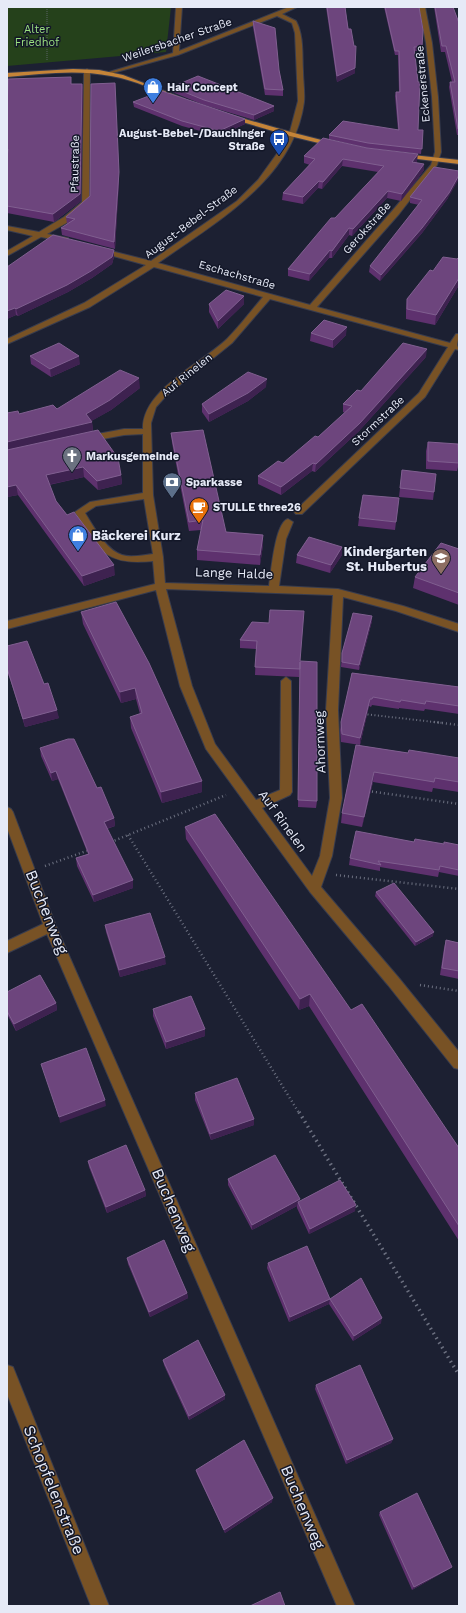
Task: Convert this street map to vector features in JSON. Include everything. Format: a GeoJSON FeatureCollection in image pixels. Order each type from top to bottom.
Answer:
{"type":"FeatureCollection","features":[{"type":"Feature","properties":{"kind":"main road"},"geometry":{"type":"LineString","coordinates":[[7,75],[87,71],[111,73],[131,79],[190,102]]}},
{"type":"Feature","properties":{"kind":"main road"},"geometry":{"type":"LineString","coordinates":[[223,114],[292,135],[346,147]]}},
{"type":"Feature","properties":{"kind":"main road"},"geometry":{"type":"LineString","coordinates":[[396,155],[459,162]]}},
{"type":"Feature","properties":{"kind":"street"},"geometry":{"type":"LineString","coordinates":[[176,54],[179,7]]}},
{"type":"Feature","properties":{"kind":"street","name":"Weilersbacher Straße"},"geometry":{"type":"LineString","coordinates":[[111,73],[176,54],[294,7]]}},
{"type":"Feature","properties":{"kind":"street","name":"Eckenerstraße"},"geometry":{"type":"LineString","coordinates":[[422,7],[429,36],[436,102],[438,152],[436,160]]}},
{"type":"Feature","properties":{"kind":"street","name":"August-Bebel-Straße"},"geometry":{"type":"LineString","coordinates":[[7,342],[87,305],[154,263],[239,202],[260,181],[279,156],[292,135],[301,101],[298,33],[294,22],[278,14]]}},
{"type":"Feature","properties":{"kind":"street","name":"Pfaustraße"},"geometry":{"type":"LineString","coordinates":[[7,254],[67,219],[85,202],[87,71]]}},
{"type":"Feature","properties":{"kind":"street","name":"Gerokstraße"},"geometry":{"type":"LineString","coordinates":[[311,308],[396,212],[434,165],[436,160]]}},
{"type":"Feature","properties":{"kind":"street"},"geometry":{"type":"LineString","coordinates":[[7,228],[41,234],[71,242]]}},
{"type":"Feature","properties":{"kind":"street","name":"Eschachstraße"},"geometry":{"type":"LineString","coordinates":[[93,248],[154,263],[311,308],[456,347]]}},
{"type":"Feature","properties":{"kind":"street","name":"Auf Rinelen"},"geometry":{"type":"LineString","coordinates":[[268,296],[229,341],[162,395],[152,407],[147,423],[148,495],[158,557],[160,586],[186,686],[210,746],[314,888],[394,981],[459,1064]]}},
{"type":"Feature","properties":{"kind":"street","name":"Stormstraße"},"geometry":{"type":"LineString","coordinates":[[299,512],[422,395],[456,347],[459,336]]}},
{"type":"Feature","properties":{"kind":"street"},"geometry":{"type":"LineString","coordinates":[[81,440],[124,432],[147,431]]}},
{"type":"Feature","properties":{"kind":"street"},"geometry":{"type":"LineString","coordinates":[[148,495],[93,504],[80,512],[89,528],[114,556],[129,559],[158,557]]}},
{"type":"Feature","properties":{"kind":"street"},"geometry":{"type":"LineString","coordinates":[[274,588],[281,539],[288,522]]}},
{"type":"Feature","properties":{"kind":"street","name":"Lange Halde"},"geometry":{"type":"LineString","coordinates":[[7,625],[160,586],[274,588],[338,592],[399,608],[459,628]]}},
{"type":"Feature","properties":{"kind":"street","name":"Ahornweg"},"geometry":{"type":"LineString","coordinates":[[314,888],[326,856],[336,798],[332,710],[338,592]]}},
{"type":"Feature","properties":{"kind":"street"},"geometry":{"type":"LineString","coordinates":[[254,806],[286,792],[286,681]]}},
{"type":"Feature","properties":{"kind":"street","name":"Buchenweg"},"geometry":{"type":"LineString","coordinates":[[7,812],[50,926],[346,1606]]}},
{"type":"Feature","properties":{"kind":"street"},"geometry":{"type":"LineString","coordinates":[[7,947],[50,926]]}},
{"type":"Feature","properties":{"kind":"street","name":"Schopfelenstraße"},"geometry":{"type":"LineString","coordinates":[[7,1373],[100,1606]]}},
{"type":"Feature","properties":{"kind":"path"},"geometry":{"type":"LineString","coordinates":[[47,7],[47,62]]}},
{"type":"Feature","properties":{"kind":"path"},"geometry":{"type":"LineString","coordinates":[[332,710],[459,725]]}},
{"type":"Feature","properties":{"kind":"path"},"geometry":{"type":"LineString","coordinates":[[107,843],[242,789]]}},
{"type":"Feature","properties":{"kind":"path"},"geometry":{"type":"LineString","coordinates":[[366,791],[459,804]]}},
{"type":"Feature","properties":{"kind":"path"},"geometry":{"type":"LineString","coordinates":[[128,835],[446,1351],[459,1375]]}},
{"type":"Feature","properties":{"kind":"path"},"geometry":{"type":"LineString","coordinates":[[30,872],[93,848]]}},
{"type":"Feature","properties":{"kind":"path"},"geometry":{"type":"LineString","coordinates":[[320,873],[459,890]]}},
{"type":"Feature","properties":{"kind":"path"},"geometry":{"type":"LineString","coordinates":[[394,981],[459,991]]}},
{"type":"Feature","properties":{"kind":"green space","name":"Alter Friedhof"},"geometry":{"type":"Polygon","coordinates":[[[7,7],[171,7],[166,52],[7,66],[7,7]]]}},
{"type":"Feature","properties":{"kind":"building"},"geometry":{"type":"Polygon","coordinates":[[[327,7],[345,7],[348,29],[351,29],[354,46],[356,46],[355,68],[337,76],[327,7]]]}},
{"type":"Feature","properties":{"kind":"building"},"geometry":{"type":"Polygon","coordinates":[[[385,7],[419,7],[423,30],[422,47],[414,47],[418,82],[420,82],[418,130],[423,130],[422,149],[368,143],[329,135],[343,121],[399,130],[396,92],[400,92],[399,51],[395,51],[385,7]]]}},
{"type":"Feature","properties":{"kind":"building"},"geometry":{"type":"Polygon","coordinates":[[[435,7],[453,7],[459,23],[459,129],[450,82],[455,82],[446,46],[442,46],[435,7]]]}},
{"type":"Feature","properties":{"kind":"building"},"geometry":{"type":"Polygon","coordinates":[[[253,21],[275,28],[279,70],[283,90],[265,89],[253,21]]]}},
{"type":"Feature","properties":{"kind":"building"},"geometry":{"type":"Polygon","coordinates":[[[198,76],[274,106],[254,115],[204,100],[172,87],[198,76]]]}},
{"type":"Feature","properties":{"kind":"building"},"geometry":{"type":"Polygon","coordinates":[[[71,77],[71,84],[82,84],[80,194],[53,214],[7,206],[8,79],[71,77]]]}},
{"type":"Feature","properties":{"kind":"building"},"geometry":{"type":"Polygon","coordinates":[[[115,83],[119,172],[114,242],[61,228],[75,219],[66,217],[90,196],[91,84],[115,83]]]}},
{"type":"Feature","properties":{"kind":"building"},"geometry":{"type":"Polygon","coordinates":[[[162,91],[245,119],[219,131],[182,121],[133,102],[162,91]]]}},
{"type":"Feature","properties":{"kind":"building"},"geometry":{"type":"Polygon","coordinates":[[[323,138],[367,148],[418,154],[412,162],[424,164],[402,194],[388,191],[353,229],[349,228],[332,251],[330,250],[310,274],[288,269],[331,218],[335,218],[384,166],[343,159],[323,182],[319,181],[303,197],[283,193],[315,159],[304,156],[323,138]]]}},
{"type":"Feature","properties":{"kind":"building"},"geometry":{"type":"Polygon","coordinates":[[[434,167],[459,171],[459,175],[449,193],[422,228],[381,275],[370,266],[422,200],[410,197],[434,167]]]}},
{"type":"Feature","properties":{"kind":"building"},"geometry":{"type":"Polygon","coordinates":[[[53,235],[114,250],[112,257],[67,285],[16,309],[7,311],[7,267],[53,235]]]}},
{"type":"Feature","properties":{"kind":"building"},"geometry":{"type":"Polygon","coordinates":[[[443,257],[457,259],[459,257],[459,278],[436,315],[407,309],[407,299],[430,270],[433,271],[443,257]]]}},
{"type":"Feature","properties":{"kind":"building"},"geometry":{"type":"Polygon","coordinates":[[[226,290],[244,296],[218,321],[209,304],[226,290]]]}},
{"type":"Feature","properties":{"kind":"building"},"geometry":{"type":"Polygon","coordinates":[[[324,320],[347,327],[333,340],[311,333],[324,320]]]}},
{"type":"Feature","properties":{"kind":"building"},"geometry":{"type":"Polygon","coordinates":[[[59,343],[79,356],[50,369],[30,356],[59,343]]]}},
{"type":"Feature","properties":{"kind":"building"},"geometry":{"type":"Polygon","coordinates":[[[403,343],[427,349],[360,423],[316,464],[313,463],[281,487],[258,476],[278,461],[283,463],[315,436],[318,437],[352,406],[343,404],[357,390],[361,391],[403,343]]]}},
{"type":"Feature","properties":{"kind":"building"},"geometry":{"type":"Polygon","coordinates":[[[120,370],[139,378],[110,400],[86,414],[92,422],[7,442],[7,413],[18,411],[19,414],[53,405],[57,409],[120,370]]]}},
{"type":"Feature","properties":{"kind":"building"},"geometry":{"type":"Polygon","coordinates":[[[248,372],[267,379],[248,393],[209,414],[202,404],[248,372]]]}},
{"type":"Feature","properties":{"kind":"building"},"geometry":{"type":"Polygon","coordinates":[[[98,430],[118,458],[121,475],[97,481],[83,467],[46,475],[56,501],[67,515],[74,512],[114,565],[82,576],[16,485],[7,487],[7,450],[98,430]]]}},
{"type":"Feature","properties":{"kind":"building"},"geometry":{"type":"Polygon","coordinates":[[[203,430],[226,532],[263,535],[260,555],[197,550],[203,520],[189,522],[171,433],[203,430]]]}},
{"type":"Feature","properties":{"kind":"building"},"geometry":{"type":"Polygon","coordinates":[[[428,442],[458,444],[459,463],[428,461],[428,442]]]}},
{"type":"Feature","properties":{"kind":"building"},"geometry":{"type":"Polygon","coordinates":[[[402,470],[436,474],[434,492],[400,488],[402,470]]]}},
{"type":"Feature","properties":{"kind":"building"},"geometry":{"type":"Polygon","coordinates":[[[363,495],[399,498],[396,522],[359,518],[363,495]]]}},
{"type":"Feature","properties":{"kind":"building"},"geometry":{"type":"Polygon","coordinates":[[[309,537],[342,547],[331,565],[297,555],[309,537]]]}},
{"type":"Feature","properties":{"kind":"building","name":"Kindergarten St. Hubertus"},"geometry":{"type":"Polygon","coordinates":[[[441,543],[459,549],[459,593],[415,577],[441,543]]]}},
{"type":"Feature","properties":{"kind":"building"},"geometry":{"type":"Polygon","coordinates":[[[116,602],[149,663],[202,781],[161,792],[130,717],[142,713],[135,688],[120,692],[81,612],[116,602]]]}},
{"type":"Feature","properties":{"kind":"building"},"geometry":{"type":"Polygon","coordinates":[[[270,610],[304,611],[300,661],[317,662],[317,801],[298,800],[300,669],[255,667],[257,641],[240,640],[252,622],[269,623],[270,610]]]}},
{"type":"Feature","properties":{"kind":"building"},"geometry":{"type":"Polygon","coordinates":[[[353,613],[372,616],[359,665],[342,662],[342,653],[353,613]]]}},
{"type":"Feature","properties":{"kind":"building"},"geometry":{"type":"Polygon","coordinates":[[[27,641],[44,684],[48,683],[57,710],[23,719],[7,668],[7,646],[27,641]]]}},
{"type":"Feature","properties":{"kind":"building"},"geometry":{"type":"Polygon","coordinates":[[[352,673],[459,687],[459,706],[426,701],[425,704],[401,700],[400,702],[373,697],[370,699],[360,738],[342,734],[341,722],[352,673]]]}},
{"type":"Feature","properties":{"kind":"building"},"geometry":{"type":"Polygon","coordinates":[[[68,739],[74,739],[97,788],[101,787],[114,818],[104,822],[133,880],[93,895],[76,858],[89,854],[56,771],[51,773],[40,748],[68,739]]]}},
{"type":"Feature","properties":{"kind":"building"},"geometry":{"type":"Polygon","coordinates":[[[356,745],[408,753],[409,750],[459,758],[459,782],[435,778],[434,782],[374,772],[364,817],[342,813],[356,745]]]}},
{"type":"Feature","properties":{"kind":"building"},"geometry":{"type":"Polygon","coordinates":[[[215,814],[351,1010],[362,1004],[459,1148],[459,1226],[310,994],[300,999],[185,827],[215,814]]]}},
{"type":"Feature","properties":{"kind":"building"},"geometry":{"type":"Polygon","coordinates":[[[356,831],[414,842],[415,839],[459,845],[459,870],[440,866],[439,870],[378,861],[381,865],[350,858],[356,831]]]}},
{"type":"Feature","properties":{"kind":"building"},"geometry":{"type":"Polygon","coordinates":[[[394,883],[434,932],[416,942],[376,892],[394,883]]]}},
{"type":"Feature","properties":{"kind":"building"},"geometry":{"type":"Polygon","coordinates":[[[150,913],[165,957],[119,970],[105,925],[150,913]]]}},
{"type":"Feature","properties":{"kind":"building"},"geometry":{"type":"Polygon","coordinates":[[[446,940],[459,943],[459,971],[442,968],[446,940]]]}},
{"type":"Feature","properties":{"kind":"building"},"geometry":{"type":"Polygon","coordinates":[[[40,975],[56,1003],[14,1024],[7,1011],[7,992],[40,975]]]}},
{"type":"Feature","properties":{"kind":"building"},"geometry":{"type":"Polygon","coordinates":[[[191,996],[205,1029],[166,1042],[153,1009],[191,996]]]}},
{"type":"Feature","properties":{"kind":"building"},"geometry":{"type":"Polygon","coordinates":[[[86,1048],[105,1100],[59,1117],[41,1064],[86,1048]]]}},
{"type":"Feature","properties":{"kind":"building"},"geometry":{"type":"Polygon","coordinates":[[[237,1078],[254,1119],[210,1134],[195,1093],[237,1078]]]}},
{"type":"Feature","properties":{"kind":"building"},"geometry":{"type":"Polygon","coordinates":[[[126,1145],[145,1190],[106,1207],[88,1161],[126,1145]]]}},
{"type":"Feature","properties":{"kind":"building"},"geometry":{"type":"Polygon","coordinates":[[[275,1155],[300,1199],[252,1225],[228,1179],[275,1155]]]}},
{"type":"Feature","properties":{"kind":"building"},"geometry":{"type":"Polygon","coordinates":[[[340,1180],[356,1205],[310,1229],[298,1202],[340,1180]]]}},
{"type":"Feature","properties":{"kind":"building"},"geometry":{"type":"Polygon","coordinates":[[[164,1240],[187,1293],[149,1312],[127,1258],[164,1240]]]}},
{"type":"Feature","properties":{"kind":"building"},"geometry":{"type":"Polygon","coordinates":[[[307,1246],[330,1299],[290,1317],[268,1263],[307,1246]]]}},
{"type":"Feature","properties":{"kind":"building"},"geometry":{"type":"Polygon","coordinates":[[[361,1278],[382,1318],[354,1336],[330,1299],[361,1278]]]}},
{"type":"Feature","properties":{"kind":"building"},"geometry":{"type":"Polygon","coordinates":[[[198,1340],[225,1395],[189,1416],[163,1360],[198,1340]]]}},
{"type":"Feature","properties":{"kind":"building"},"geometry":{"type":"Polygon","coordinates":[[[360,1365],[393,1439],[347,1460],[316,1385],[360,1365]]]}},
{"type":"Feature","properties":{"kind":"building"},"geometry":{"type":"Polygon","coordinates":[[[244,1440],[273,1498],[224,1530],[196,1470],[244,1440]]]}},
{"type":"Feature","properties":{"kind":"building"},"geometry":{"type":"Polygon","coordinates":[[[417,1493],[452,1567],[414,1587],[380,1512],[417,1493]]]}},
{"type":"Feature","properties":{"kind":"building"},"geometry":{"type":"Polygon","coordinates":[[[280,1592],[285,1606],[250,1606],[280,1592]]]}},
{"type":"Feature","properties":{"kind":"place","name":"Hair Concept"},"geometry":{"type":"Point","coordinates":[153,104]}},
{"type":"Feature","properties":{"kind":"place","name":"August-Bebel-/Dauchinger Straße"},"geometry":{"type":"Point","coordinates":[279,156]}},
{"type":"Feature","properties":{"kind":"place","name":"Markusgemeinde"},"geometry":{"type":"Point","coordinates":[72,473]}},
{"type":"Feature","properties":{"kind":"place","name":"Sparkasse"},"geometry":{"type":"Point","coordinates":[172,499]}},
{"type":"Feature","properties":{"kind":"place","name":"STULLE three26"},"geometry":{"type":"Point","coordinates":[199,524]}},
{"type":"Feature","properties":{"kind":"place","name":"Bäckerei Kurz"},"geometry":{"type":"Point","coordinates":[78,552]}},
{"type":"Feature","properties":{"kind":"place","name":"Kindergarten St. Hubertus"},"geometry":{"type":"Point","coordinates":[441,575]}}]}
